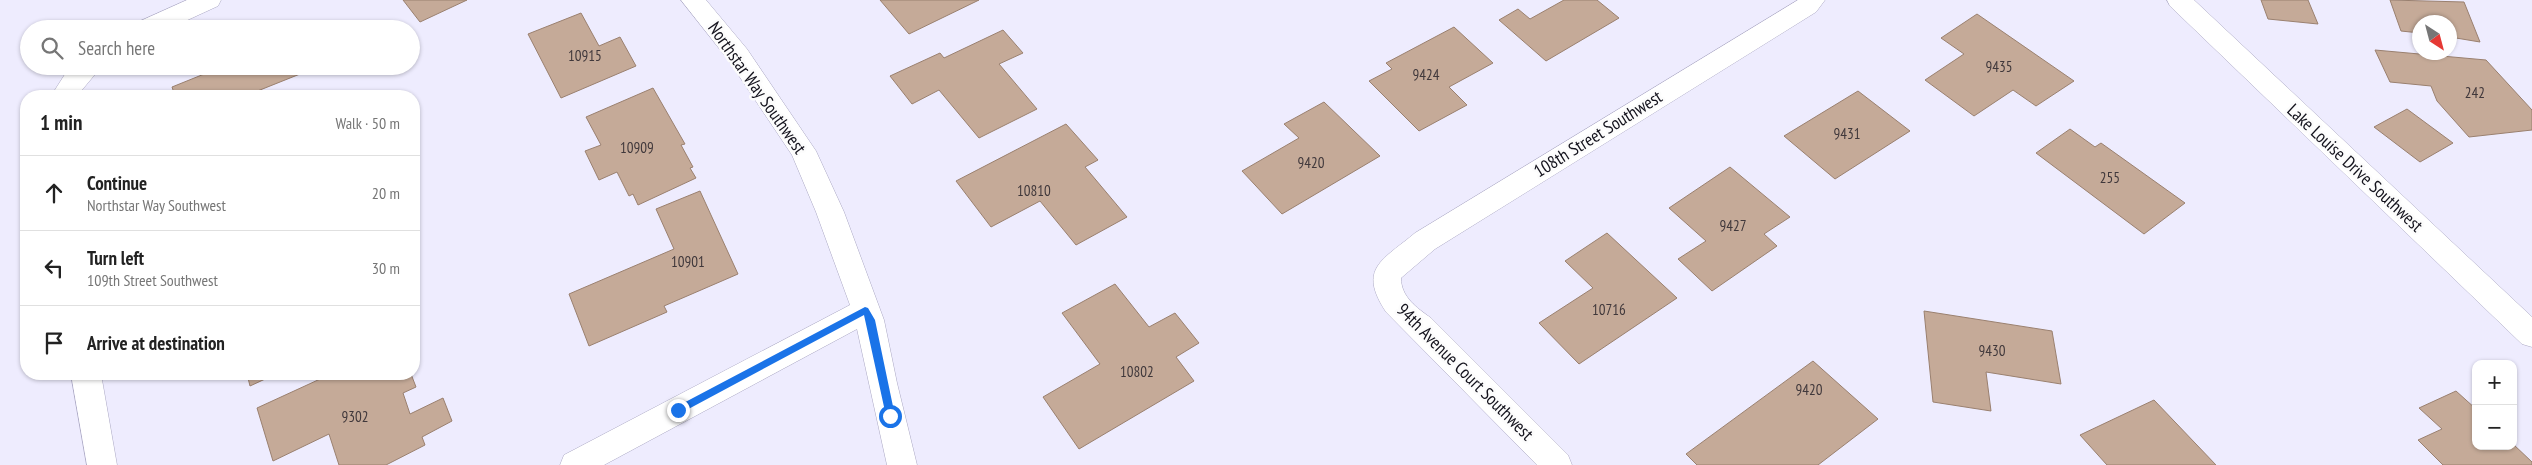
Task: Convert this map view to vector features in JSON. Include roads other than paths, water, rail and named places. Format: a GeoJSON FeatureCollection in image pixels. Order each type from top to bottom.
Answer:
{"type":"FeatureCollection","features":[{"type":"Feature","properties":{"kind":"street"},"geometry":{"type":"LineString","coordinates":[[165,20],[209,0]]}},
{"type":"Feature","properties":{"kind":"street","name":"Northstar Way Southwest"},"geometry":{"type":"LineString","coordinates":[[694,0],[738,55],[803,151],[830,212],[870,320],[882,383],[902,465]]}},
{"type":"Feature","properties":{"kind":"street","name":"108th Street Southwest"},"geometry":{"type":"LineString","coordinates":[[1387,273],[1425,241],[1807,6],[1813,0]]}},
{"type":"Feature","properties":{"kind":"street","name":"Lake Louise Drive Southwest"},"geometry":{"type":"LineString","coordinates":[[2178,0],[2532,335]]}},
{"type":"Feature","properties":{"kind":"street"},"geometry":{"type":"LineString","coordinates":[[68,90],[80,75]]}},
{"type":"Feature","properties":{"kind":"street","name":"94th Avenue Court Southwest"},"geometry":{"type":"LineString","coordinates":[[1387,273],[1388,292],[1399,309],[1421,327],[1557,465]]}},
{"type":"Feature","properties":{"kind":"street"},"geometry":{"type":"LineString","coordinates":[[575,465],[865,310]]}},
{"type":"Feature","properties":{"kind":"street"},"geometry":{"type":"LineString","coordinates":[[87,380],[102,465]]}}]}
